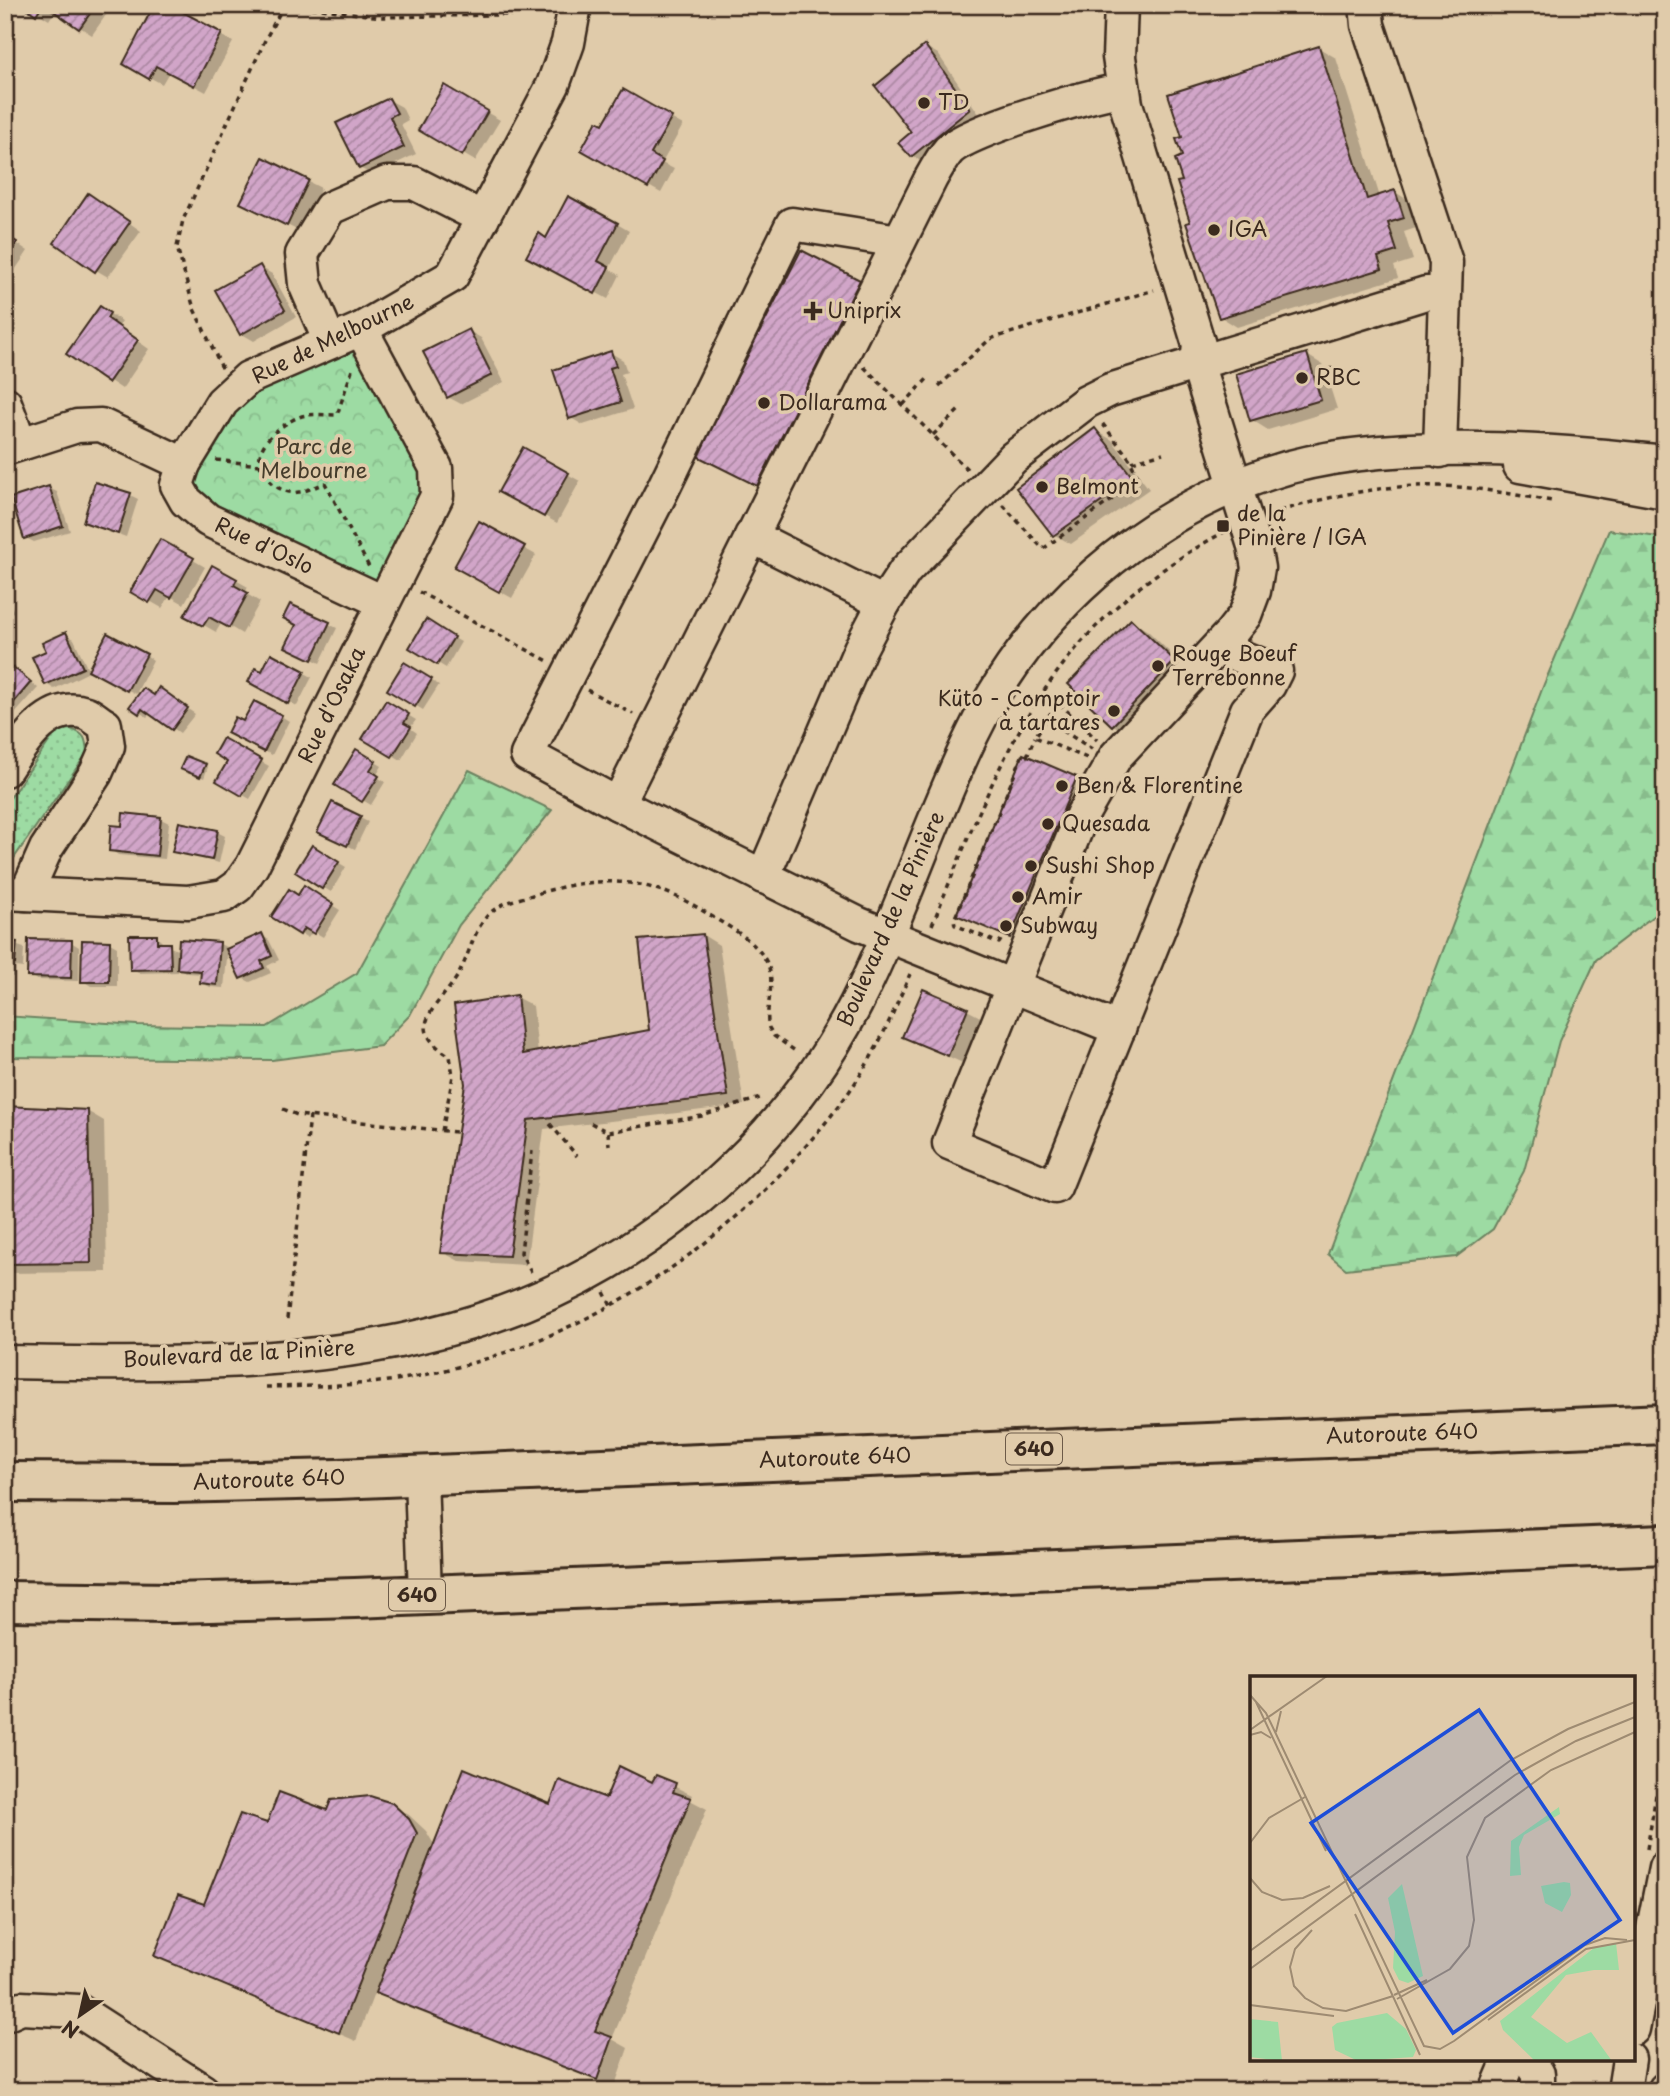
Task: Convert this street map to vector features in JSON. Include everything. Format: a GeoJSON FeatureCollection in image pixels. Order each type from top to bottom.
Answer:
{"type":"FeatureCollection","features":[{"type":"Feature","properties":{"kind":"highway","name":"Autoroute 640"},"geometry":{"type":"LineString","coordinates":[[5,1482],[174,1483],[421,1475],[1665,1424]]}},
{"type":"Feature","properties":{"kind":"highway","name":"640"},"geometry":{"type":"LineString","coordinates":[[5,1601],[173,1603],[425,1595],[1665,1545]]}},
{"type":"Feature","properties":{"kind":"highway"},"geometry":{"type":"LineString","coordinates":[[1566,1549],[1665,1563]]}},
{"type":"Feature","properties":{"kind":"street","name":"Rue de Melbourne"},"geometry":{"type":"LineString","coordinates":[[186,460],[222,402],[248,378],[330,342],[364,334],[452,276],[556,78],[568,43],[575,5]]}},
{"type":"Feature","properties":{"kind":"street"},"geometry":{"type":"LineString","coordinates":[[1121,5],[1119,58],[1123,90],[1199,345],[1197,363],[1258,568],[1245,615],[1221,644],[1130,738],[1098,783],[1082,815],[949,1143],[1055,1187],[1247,710],[1265,691],[1276,671],[1232,653],[1221,644]]}},
{"type":"Feature","properties":{"kind":"street"},"geometry":{"type":"LineString","coordinates":[[1367,15],[1446,262],[1440,451]]}},
{"type":"Feature","properties":{"kind":"street"},"geometry":{"type":"LineString","coordinates":[[618,804],[931,177],[949,150],[968,137],[1055,107],[1123,90]]}},
{"type":"Feature","properties":{"kind":"street"},"geometry":{"type":"LineString","coordinates":[[330,342],[305,285],[302,254],[330,208],[387,183],[414,183],[483,218]]}},
{"type":"Feature","properties":{"kind":"street"},"geometry":{"type":"LineString","coordinates":[[899,241],[792,224],[661,493],[527,755],[763,877],[887,936],[1119,1029]]}},
{"type":"Feature","properties":{"kind":"street"},"geometry":{"type":"LineString","coordinates":[[763,877],[860,649],[884,603],[905,571],[1013,458],[1097,396],[1426,293],[1443,293]]}},
{"type":"Feature","properties":{"kind":"street","name":"Rue d'Osaka"},"geometry":{"type":"LineString","coordinates":[[16,893],[188,902],[224,897],[238,886],[252,866],[392,596],[437,496],[436,468],[364,334]]}},
{"type":"Feature","properties":{"kind":"street"},"geometry":{"type":"LineString","coordinates":[[5,403],[13,446],[77,426],[101,425],[186,460]]}},
{"type":"Feature","properties":{"kind":"street","name":"Boulevard de la Pinière"},"geometry":{"type":"LineString","coordinates":[[5,1362],[244,1359],[357,1348],[473,1323],[559,1290],[604,1266],[658,1231],[700,1198],[762,1139],[802,1090],[859,997],[972,734],[1004,678],[1032,639],[1065,602],[1119,554],[1159,526],[1236,487],[1269,473],[1343,457],[1440,451],[1578,452],[1665,462]]}},
{"type":"Feature","properties":{"kind":"street","name":"Boulevard de la Pinière"},"geometry":{"type":"LineString","coordinates":[[1440,451],[1665,492]]}},
{"type":"Feature","properties":{"kind":"street","name":"Rue d'Oslo"},"geometry":{"type":"LineString","coordinates":[[186,460],[177,485],[186,501],[208,520],[392,596]]}},
{"type":"Feature","properties":{"kind":"street"},"geometry":{"type":"LineString","coordinates":[[751,536],[884,603]]}},
{"type":"Feature","properties":{"kind":"street","name":"Rue d'Osaka"},"geometry":{"type":"LineString","coordinates":[[5,770],[41,722],[64,712],[86,713],[105,725],[108,746],[104,755],[16,893]]}},
{"type":"Feature","properties":{"kind":"street"},"geometry":{"type":"LineString","coordinates":[[421,1475],[425,1595]]}},
{"type":"Feature","properties":{"kind":"street"},"geometry":{"type":"LineString","coordinates":[[1635,2014],[1655,1864]]}},
{"type":"Feature","properties":{"kind":"street"},"geometry":{"type":"LineString","coordinates":[[5,2015],[21,2008],[79,2011],[203,2091]]}},
{"type":"Feature","properties":{"kind":"street"},"geometry":{"type":"LineString","coordinates":[[1496,2091],[1507,2065],[1512,2061]]}},
{"type":"Feature","properties":{"kind":"street"},"geometry":{"type":"LineString","coordinates":[[1529,2061],[1538,2074],[1538,2091]]}},
{"type":"Feature","properties":{"kind":"street"},"geometry":{"type":"LineString","coordinates":[[1624,2091],[1629,2061]]}},
{"type":"Feature","properties":{"kind":"path"},"geometry":{"type":"LineString","coordinates":[[233,392],[194,309],[177,247],[183,220],[265,38],[284,5]]}},
{"type":"Feature","properties":{"kind":"path"},"geometry":{"type":"LineString","coordinates":[[292,5],[381,17],[537,14]]}},
{"type":"Feature","properties":{"kind":"path"},"geometry":{"type":"LineString","coordinates":[[611,10],[734,5]]}},
{"type":"Feature","properties":{"kind":"path"},"geometry":{"type":"LineString","coordinates":[[939,386],[990,339],[1166,286]]}},
{"type":"Feature","properties":{"kind":"path"},"geometry":{"type":"LineString","coordinates":[[364,334],[337,415],[301,416],[272,431],[260,452],[260,465],[264,476],[278,489],[299,492],[325,484],[331,489],[392,596],[553,663],[566,679],[657,726]]}},
{"type":"Feature","properties":{"kind":"path"},"geometry":{"type":"LineString","coordinates":[[858,360],[975,477]]}},
{"type":"Feature","properties":{"kind":"path"},"geometry":{"type":"LineString","coordinates":[[1322,383],[1329,381],[1332,367]]}},
{"type":"Feature","properties":{"kind":"path"},"geometry":{"type":"LineString","coordinates":[[903,405],[929,377]]}},
{"type":"Feature","properties":{"kind":"path"},"geometry":{"type":"LineString","coordinates":[[933,435],[961,408]]}},
{"type":"Feature","properties":{"kind":"path"},"geometry":{"type":"LineString","coordinates":[[1001,503],[1044,549],[1139,480],[1131,462],[1095,414]]}},
{"type":"Feature","properties":{"kind":"path"},"geometry":{"type":"LineString","coordinates":[[1131,462],[1163,453]]}},
{"type":"Feature","properties":{"kind":"path"},"geometry":{"type":"LineString","coordinates":[[186,460],[260,465]]}},
{"type":"Feature","properties":{"kind":"path"},"geometry":{"type":"LineString","coordinates":[[1266,515],[1340,496],[1405,486],[1465,488],[1563,502]]}},
{"type":"Feature","properties":{"kind":"path","name":"Boulevard de la Pinière"},"geometry":{"type":"LineString","coordinates":[[930,932],[980,808],[1011,744],[1066,657],[1104,616],[1136,590],[1226,531]]}},
{"type":"Feature","properties":{"kind":"path"},"geometry":{"type":"LineString","coordinates":[[1014,943],[1002,938],[999,943],[955,925],[954,920],[1023,754],[1027,756],[1035,737],[1058,702],[1104,746]]}},
{"type":"Feature","properties":{"kind":"path"},"geometry":{"type":"LineString","coordinates":[[1046,720],[1099,754]]}},
{"type":"Feature","properties":{"kind":"path"},"geometry":{"type":"LineString","coordinates":[[1035,737],[1095,761]]}},
{"type":"Feature","properties":{"kind":"path"},"geometry":{"type":"LineString","coordinates":[[442,1131],[453,1076],[450,1056],[429,1041],[425,1031],[430,1013],[461,970],[481,923],[491,912],[506,903],[556,888],[593,881],[646,884],[682,897],[747,939],[762,954],[769,968],[769,1028],[774,1036],[794,1050]]}},
{"type":"Feature","properties":{"kind":"path"},"geometry":{"type":"LineString","coordinates":[[591,1123],[608,1132],[702,1116],[760,1098]]}},
{"type":"Feature","properties":{"kind":"path"},"geometry":{"type":"LineString","coordinates":[[283,1109],[310,1116],[456,1132]]}},
{"type":"Feature","properties":{"kind":"path"},"geometry":{"type":"LineString","coordinates":[[287,1319],[310,1116]]}},
{"type":"Feature","properties":{"kind":"path"},"geometry":{"type":"LineString","coordinates":[[550,1124],[577,1156]]}},
{"type":"Feature","properties":{"kind":"path"},"geometry":{"type":"LineString","coordinates":[[608,1132],[609,1145]]}},
{"type":"Feature","properties":{"kind":"path"},"geometry":{"type":"LineString","coordinates":[[531,1272],[521,1253],[532,1151]]}},
{"type":"Feature","properties":{"kind":"path"},"geometry":{"type":"LineString","coordinates":[[1655,1864],[1665,1741]]}},
{"type":"Feature","properties":{"kind":"green space","name":"Parc de Melbourne"},"geometry":{"type":"Polygon","coordinates":[[[361,329],[436,468],[383,602],[208,520],[184,464],[222,402],[361,329]]]}},
{"type":"Feature","properties":{"kind":"green space"},"geometry":{"type":"Polygon","coordinates":[[[1609,530],[1665,538],[1665,907],[1596,960],[1559,1041],[1524,1171],[1493,1229],[1456,1257],[1346,1269],[1328,1254],[1544,684],[1609,530]]]}},
{"type":"Feature","properties":{"kind":"green space"},"geometry":{"type":"Polygon","coordinates":[[[71,729],[84,737],[87,753],[5,871],[5,805],[53,736],[61,730],[71,729]]]}},
{"type":"Feature","properties":{"kind":"green space"},"geometry":{"type":"Polygon","coordinates":[[[469,770],[552,810],[459,925],[410,1015],[380,1046],[272,1060],[5,1057],[5,1016],[137,1025],[267,1027],[357,973],[469,770]]]}},
{"type":"Feature","properties":{"kind":"building"},"geometry":{"type":"Polygon","coordinates":[[[22,5],[42,5],[36,15],[22,5]]]}},
{"type":"Feature","properties":{"kind":"building"},"geometry":{"type":"Polygon","coordinates":[[[45,5],[96,5],[79,29],[45,5]]]}},
{"type":"Feature","properties":{"kind":"building"},"geometry":{"type":"Polygon","coordinates":[[[154,5],[170,5],[222,33],[194,86],[156,66],[149,79],[123,64],[154,5]]]}},
{"type":"Feature","properties":{"kind":"building"},"geometry":{"type":"Polygon","coordinates":[[[925,45],[970,109],[911,157],[898,143],[911,132],[875,86],[925,45]]]}},
{"type":"Feature","properties":{"kind":"building"},"geometry":{"type":"Polygon","coordinates":[[[1319,46],[1367,199],[1395,190],[1404,218],[1388,223],[1397,251],[1378,257],[1382,269],[1219,318],[1186,223],[1190,222],[1177,182],[1182,181],[1175,159],[1182,156],[1176,139],[1182,137],[1168,94],[1319,46]]]}},
{"type":"Feature","properties":{"kind":"building"},"geometry":{"type":"Polygon","coordinates":[[[444,85],[488,111],[462,156],[418,130],[444,85]]]}},
{"type":"Feature","properties":{"kind":"building"},"geometry":{"type":"Polygon","coordinates":[[[623,89],[672,117],[651,154],[663,161],[648,188],[581,150],[597,121],[603,124],[623,89]]]}},
{"type":"Feature","properties":{"kind":"building"},"geometry":{"type":"Polygon","coordinates":[[[389,98],[397,113],[390,117],[404,147],[359,169],[336,123],[389,98]]]}},
{"type":"Feature","properties":{"kind":"building"},"geometry":{"type":"Polygon","coordinates":[[[263,157],[309,180],[287,226],[240,203],[263,157]]]}},
{"type":"Feature","properties":{"kind":"building"},"geometry":{"type":"Polygon","coordinates":[[[88,193],[130,222],[95,272],[54,243],[88,193]]]}},
{"type":"Feature","properties":{"kind":"building"},"geometry":{"type":"Polygon","coordinates":[[[568,196],[618,223],[598,261],[609,267],[595,294],[526,257],[539,233],[546,238],[568,196]]]}},
{"type":"Feature","properties":{"kind":"building"},"geometry":{"type":"Polygon","coordinates":[[[5,235],[17,242],[5,260],[5,235]]]}},
{"type":"Feature","properties":{"kind":"building"},"geometry":{"type":"Polygon","coordinates":[[[801,250],[860,280],[757,486],[697,456],[801,250]]]}},
{"type":"Feature","properties":{"kind":"building"},"geometry":{"type":"Polygon","coordinates":[[[260,265],[285,310],[240,335],[215,290],[260,265]]]}},
{"type":"Feature","properties":{"kind":"building"},"geometry":{"type":"Polygon","coordinates":[[[100,306],[110,313],[107,318],[138,340],[108,383],[66,354],[100,306]]]}},
{"type":"Feature","properties":{"kind":"building"},"geometry":{"type":"Polygon","coordinates":[[[469,329],[492,375],[447,398],[423,352],[469,329]]]}},
{"type":"Feature","properties":{"kind":"building"},"geometry":{"type":"Polygon","coordinates":[[[611,351],[616,366],[610,368],[621,402],[569,419],[553,370],[611,351]]]}},
{"type":"Feature","properties":{"kind":"building"},"geometry":{"type":"Polygon","coordinates":[[[1307,353],[1321,400],[1250,421],[1236,374],[1307,353]]]}},
{"type":"Feature","properties":{"kind":"building"},"geometry":{"type":"Polygon","coordinates":[[[1095,428],[1134,479],[1053,536],[1016,488],[1095,428]]]}},
{"type":"Feature","properties":{"kind":"building"},"geometry":{"type":"Polygon","coordinates":[[[523,447],[569,473],[544,517],[498,492],[523,447]]]}},
{"type":"Feature","properties":{"kind":"building"},"geometry":{"type":"Polygon","coordinates":[[[95,482],[131,493],[118,534],[83,522],[95,482]]]}},
{"type":"Feature","properties":{"kind":"building"},"geometry":{"type":"Polygon","coordinates":[[[49,486],[63,526],[24,539],[11,498],[49,486]]]}},
{"type":"Feature","properties":{"kind":"building"},"geometry":{"type":"Polygon","coordinates":[[[479,521],[525,546],[499,592],[454,567],[479,521]]]}},
{"type":"Feature","properties":{"kind":"building"},"geometry":{"type":"Polygon","coordinates":[[[160,539],[194,558],[171,598],[157,590],[149,603],[130,592],[160,539]]]}},
{"type":"Feature","properties":{"kind":"building"},"geometry":{"type":"Polygon","coordinates":[[[212,565],[237,579],[234,585],[248,593],[229,628],[209,617],[203,626],[184,616],[212,565]]]}},
{"type":"Feature","properties":{"kind":"building"},"geometry":{"type":"Polygon","coordinates":[[[290,604],[330,622],[312,660],[285,647],[296,625],[283,618],[290,604]]]}},
{"type":"Feature","properties":{"kind":"building"},"geometry":{"type":"Polygon","coordinates":[[[426,619],[454,637],[437,665],[409,648],[426,619]]]}},
{"type":"Feature","properties":{"kind":"building"},"geometry":{"type":"Polygon","coordinates":[[[1131,619],[1175,661],[1112,726],[1068,684],[1131,619]]]}},
{"type":"Feature","properties":{"kind":"building"},"geometry":{"type":"Polygon","coordinates":[[[66,632],[83,668],[45,685],[32,657],[46,651],[42,643],[66,632]]]}},
{"type":"Feature","properties":{"kind":"building"},"geometry":{"type":"Polygon","coordinates":[[[107,633],[147,654],[127,691],[88,670],[107,633]]]}},
{"type":"Feature","properties":{"kind":"building"},"geometry":{"type":"Polygon","coordinates":[[[271,653],[305,671],[288,704],[248,682],[255,668],[262,671],[271,653]]]}},
{"type":"Feature","properties":{"kind":"building"},"geometry":{"type":"Polygon","coordinates":[[[5,660],[31,682],[5,713],[5,660]]]}},
{"type":"Feature","properties":{"kind":"building"},"geometry":{"type":"Polygon","coordinates":[[[404,662],[432,679],[415,707],[387,690],[404,662]]]}},
{"type":"Feature","properties":{"kind":"building"},"geometry":{"type":"Polygon","coordinates":[[[159,687],[188,708],[172,730],[142,709],[139,714],[129,707],[143,688],[154,695],[159,687]]]}},
{"type":"Feature","properties":{"kind":"building"},"geometry":{"type":"Polygon","coordinates":[[[386,700],[409,714],[404,723],[411,727],[392,757],[362,739],[386,700]]]}},
{"type":"Feature","properties":{"kind":"building"},"geometry":{"type":"Polygon","coordinates":[[[254,701],[282,715],[264,752],[227,733],[235,717],[243,721],[254,701]]]}},
{"type":"Feature","properties":{"kind":"building"},"geometry":{"type":"Polygon","coordinates":[[[223,738],[262,760],[242,796],[216,781],[227,762],[214,754],[223,738]]]}},
{"type":"Feature","properties":{"kind":"building"},"geometry":{"type":"Polygon","coordinates":[[[356,749],[376,761],[370,770],[379,776],[362,802],[334,785],[356,749]]]}},
{"type":"Feature","properties":{"kind":"building"},"geometry":{"type":"Polygon","coordinates":[[[1023,754],[1077,777],[1010,938],[956,915],[1023,754]]]}},
{"type":"Feature","properties":{"kind":"building"},"geometry":{"type":"Polygon","coordinates":[[[186,756],[206,764],[200,777],[180,769],[186,756]]]}},
{"type":"Feature","properties":{"kind":"building"},"geometry":{"type":"Polygon","coordinates":[[[332,802],[361,816],[347,846],[317,832],[332,802]]]}},
{"type":"Feature","properties":{"kind":"building"},"geometry":{"type":"Polygon","coordinates":[[[123,813],[161,817],[157,856],[109,851],[111,825],[122,826],[123,813]]]}},
{"type":"Feature","properties":{"kind":"building"},"geometry":{"type":"Polygon","coordinates":[[[179,822],[218,830],[212,860],[172,852],[179,822]]]}},
{"type":"Feature","properties":{"kind":"building"},"geometry":{"type":"Polygon","coordinates":[[[312,845],[339,862],[322,889],[295,872],[312,845]]]}},
{"type":"Feature","properties":{"kind":"building"},"geometry":{"type":"Polygon","coordinates":[[[304,885],[333,904],[314,934],[304,928],[300,935],[271,917],[289,889],[298,895],[304,885]]]}},
{"type":"Feature","properties":{"kind":"building"},"geometry":{"type":"Polygon","coordinates":[[[262,933],[272,956],[261,961],[264,968],[240,979],[226,949],[262,933]]]}},
{"type":"Feature","properties":{"kind":"building"},"geometry":{"type":"Polygon","coordinates":[[[703,934],[728,1096],[528,1120],[509,1256],[440,1253],[465,1084],[454,1005],[517,995],[523,1054],[649,1030],[639,940],[703,934]]]}},
{"type":"Feature","properties":{"kind":"building"},"geometry":{"type":"Polygon","coordinates":[[[129,935],[157,935],[157,943],[170,943],[171,969],[130,970],[129,935]]]}},
{"type":"Feature","properties":{"kind":"building"},"geometry":{"type":"Polygon","coordinates":[[[28,939],[72,940],[71,978],[27,977],[28,939]]]}},
{"type":"Feature","properties":{"kind":"building"},"geometry":{"type":"Polygon","coordinates":[[[179,939],[220,942],[217,985],[200,983],[201,971],[177,969],[179,939]]]}},
{"type":"Feature","properties":{"kind":"building"},"geometry":{"type":"Polygon","coordinates":[[[82,940],[110,941],[109,982],[81,982],[82,940]]]}},
{"type":"Feature","properties":{"kind":"building"},"geometry":{"type":"Polygon","coordinates":[[[5,941],[17,942],[15,964],[7,964],[6,973],[5,941]]]}},
{"type":"Feature","properties":{"kind":"building"},"geometry":{"type":"Polygon","coordinates":[[[923,989],[968,1008],[948,1056],[902,1037],[923,989]]]}},
{"type":"Feature","properties":{"kind":"building"},"geometry":{"type":"Polygon","coordinates":[[[5,1106],[88,1110],[91,1263],[5,1264],[5,1106]]]}},
{"type":"Feature","properties":{"kind":"building"},"geometry":{"type":"Polygon","coordinates":[[[619,1766],[652,1782],[656,1775],[676,1783],[673,1792],[691,1798],[595,2031],[612,2037],[597,2080],[375,1993],[464,1768],[550,1804],[559,1780],[606,1798],[619,1766]]]}},
{"type":"Feature","properties":{"kind":"building"},"geometry":{"type":"Polygon","coordinates":[[[279,1792],[327,1810],[331,1800],[370,1796],[392,1803],[409,1819],[417,1833],[339,2033],[154,1956],[178,1895],[204,1904],[240,1814],[267,1823],[279,1792]]]}},
{"type":"Feature","properties":{"kind":"place","name":"TD"},"geometry":{"type":"Point","coordinates":[924,103]}},
{"type":"Feature","properties":{"kind":"place","name":"IGA"},"geometry":{"type":"Point","coordinates":[1214,230]}},
{"type":"Feature","properties":{"kind":"place","name":"Uniprix"},"geometry":{"type":"Point","coordinates":[813,311]}},
{"type":"Feature","properties":{"kind":"place","name":"RBC"},"geometry":{"type":"Point","coordinates":[1302,378]}},
{"type":"Feature","properties":{"kind":"place","name":"Dollarama"},"geometry":{"type":"Point","coordinates":[764,403]}},
{"type":"Feature","properties":{"kind":"place","name":"Belmont"},"geometry":{"type":"Point","coordinates":[1042,487]}},
{"type":"Feature","properties":{"kind":"place","name":"de la Pinière / IGA"},"geometry":{"type":"Point","coordinates":[1223,526]}},
{"type":"Feature","properties":{"kind":"place","name":"Rouge Boeuf Terrebonne"},"geometry":{"type":"Point","coordinates":[1158,666]}},
{"type":"Feature","properties":{"kind":"place","name":"Küto - Comptoir à tartares"},"geometry":{"type":"Point","coordinates":[1114,711]}},
{"type":"Feature","properties":{"kind":"place","name":"Ben & Florentine"},"geometry":{"type":"Point","coordinates":[1062,786]}},
{"type":"Feature","properties":{"kind":"place","name":"Quesada"},"geometry":{"type":"Point","coordinates":[1048,824]}},
{"type":"Feature","properties":{"kind":"place","name":"Sushi Shop"},"geometry":{"type":"Point","coordinates":[1031,866]}},
{"type":"Feature","properties":{"kind":"place","name":"Amir"},"geometry":{"type":"Point","coordinates":[1018,897]}},
{"type":"Feature","properties":{"kind":"place","name":"Subway"},"geometry":{"type":"Point","coordinates":[1006,926]}}]}
